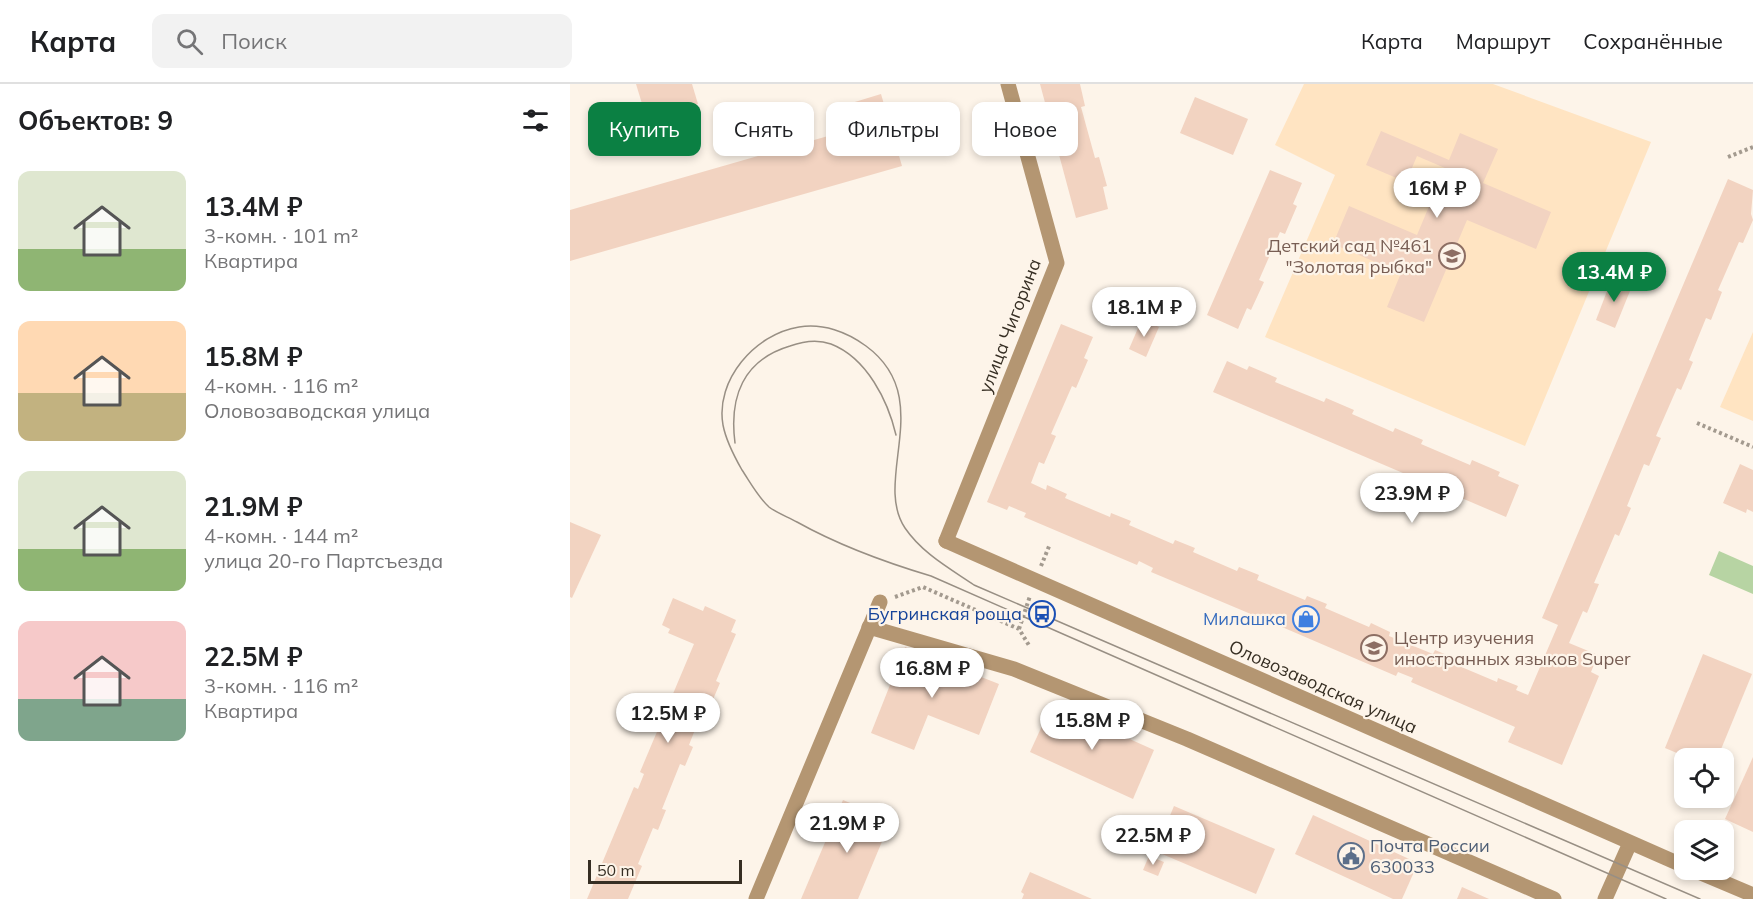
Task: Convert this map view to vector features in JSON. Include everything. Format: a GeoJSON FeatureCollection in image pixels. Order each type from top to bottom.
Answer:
{"type":"FeatureCollection","features":[{"type":"Feature","properties":{"kind":"street","name":"улица Чигорина"},"geometry":{"type":"LineString","coordinates":[[946,541],[1057,263],[1008,84]]}},
{"type":"Feature","properties":{"kind":"street","name":"Оловозаводская улица"},"geometry":{"type":"LineString","coordinates":[[946,541],[1674,862]]}},
{"type":"Feature","properties":{"kind":"street"},"geometry":{"type":"LineString","coordinates":[[756,899],[880,602]]}},
{"type":"Feature","properties":{"kind":"street"},"geometry":{"type":"LineString","coordinates":[[869,627],[1014,669],[1187,739],[1554,899]]}},
{"type":"Feature","properties":{"kind":"street"},"geometry":{"type":"LineString","coordinates":[[1605,899],[1630,843]]}},
{"type":"Feature","properties":{"kind":"street"},"geometry":{"type":"LineString","coordinates":[[1718,880],[1753,895]]}},
{"type":"Feature","properties":{"kind":"path"},"geometry":{"type":"LineString","coordinates":[[1728,157],[1753,147]]}},
{"type":"Feature","properties":{"kind":"path"},"geometry":{"type":"LineString","coordinates":[[1697,423],[1753,447]]}},
{"type":"Feature","properties":{"kind":"path"},"geometry":{"type":"LineString","coordinates":[[880,602],[923,587],[1019,629],[1030,647]]}},
{"type":"Feature","properties":{"kind":"shaded area","name":"Детский сад №461 \"Золотая рыбка\""},"geometry":{"type":"Polygon","coordinates":[[[1304,84],[1493,84],[1651,142],[1525,446],[1265,337],[1335,175],[1275,145],[1304,84]]]}},
{"type":"Feature","properties":{"kind":"shaded area"},"geometry":{"type":"Polygon","coordinates":[[[1753,332],[1753,421],[1720,407],[1753,332]]]}},
{"type":"Feature","properties":{"kind":"green space"},"geometry":{"type":"Polygon","coordinates":[[[1719,551],[1753,566],[1753,594],[1709,575],[1719,551]]]}},
{"type":"Feature","properties":{"kind":"building"},"geometry":{"type":"Polygon","coordinates":[[[636,84],[692,84],[697,102],[642,102],[636,84]]]}},
{"type":"Feature","properties":{"kind":"building"},"geometry":{"type":"Polygon","coordinates":[[[1040,84],[1080,84],[1085,106],[1081,107],[1095,158],[1099,157],[1107,186],[1103,187],[1108,209],[1076,218],[1059,156],[1078,156],[1078,102],[1045,102],[1040,84]]]}},
{"type":"Feature","properties":{"kind":"building"},"geometry":{"type":"Polygon","coordinates":[[[881,94],[883,102],[855,102],[881,94]]]}},
{"type":"Feature","properties":{"kind":"building"},"geometry":{"type":"Polygon","coordinates":[[[1195,97],[1248,119],[1233,155],[1180,133],[1195,97]]]}},
{"type":"Feature","properties":{"kind":"building"},"geometry":{"type":"Polygon","coordinates":[[[1381,131],[1449,160],[1460,133],[1498,149],[1483,183],[1551,212],[1536,249],[1467,220],[1424,322],[1387,307],[1401,273],[1333,244],[1349,206],[1417,235],[1445,168],[1417,156],[1406,182],[1366,165],[1381,131]]]}},
{"type":"Feature","properties":{"kind":"building"},"geometry":{"type":"Polygon","coordinates":[[[826,137],[826,156],[899,156],[902,166],[570,261],[570,210],[758,156],[814,156],[814,140],[826,137]]]}},
{"type":"Feature","properties":{"kind":"building"},"geometry":{"type":"Polygon","coordinates":[[[1270,170],[1302,183],[1293,204],[1297,206],[1285,234],[1280,232],[1259,280],[1264,282],[1251,310],[1247,308],[1238,329],[1207,315],[1270,170]]]}},
{"type":"Feature","properties":{"kind":"building"},"geometry":{"type":"Polygon","coordinates":[[[1728,179],[1753,190],[1751,214],[1753,220],[1743,243],[1739,242],[1718,290],[1722,292],[1711,320],[1706,318],[1689,360],[1693,362],[1681,390],[1677,388],[1656,436],[1661,438],[1649,466],[1644,464],[1627,506],[1631,508],[1619,536],[1615,534],[1594,583],[1599,584],[1587,613],[1583,611],[1569,643],[1598,655],[1591,672],[1599,676],[1562,765],[1508,742],[1515,727],[1411,682],[1413,678],[1398,672],[1396,676],[1275,624],[1277,620],[1266,616],[1265,620],[1151,572],[1153,568],[1139,561],[1137,565],[1024,517],[1026,513],[1009,506],[1007,510],[987,502],[1061,324],[1093,337],[1084,358],[1088,360],[1076,388],[1072,386],[1051,434],[1056,436],[1044,464],[1039,462],[1031,483],[1046,490],[1047,485],[1067,494],[1065,498],[1110,517],[1111,513],[1131,521],[1129,525],[1173,544],[1175,540],[1195,548],[1193,552],[1237,571],[1239,567],[1259,575],[1257,580],[1305,600],[1307,596],[1327,604],[1325,608],[1369,627],[1371,623],[1390,632],[1389,636],[1433,654],[1435,650],[1454,658],[1452,663],[1497,682],[1498,678],[1518,686],[1516,690],[1528,695],[1558,625],[1542,618],[1728,179]]]}},
{"type":"Feature","properties":{"kind":"building"},"geometry":{"type":"Polygon","coordinates":[[[1612,278],[1632,286],[1615,328],[1596,320],[1612,278]]]}},
{"type":"Feature","properties":{"kind":"building"},"geometry":{"type":"Polygon","coordinates":[[[1142,319],[1159,327],[1146,357],[1129,349],[1142,319]]]}},
{"type":"Feature","properties":{"kind":"building"},"geometry":{"type":"Polygon","coordinates":[[[1227,361],[1247,370],[1249,366],[1277,378],[1275,382],[1324,402],[1326,398],[1354,410],[1352,414],[1393,432],[1395,428],[1423,440],[1421,444],[1470,465],[1472,460],[1500,472],[1498,476],[1519,485],[1506,517],[1213,392],[1227,361]]]}},
{"type":"Feature","properties":{"kind":"building"},"geometry":{"type":"Polygon","coordinates":[[[1740,464],[1753,470],[1753,512],[1747,509],[1746,513],[1723,503],[1740,464]]]}},
{"type":"Feature","properties":{"kind":"building"},"geometry":{"type":"Polygon","coordinates":[[[570,522],[601,535],[572,598],[570,597],[570,522]]]}},
{"type":"Feature","properties":{"kind":"building"},"geometry":{"type":"Polygon","coordinates":[[[673,598],[703,611],[705,606],[736,620],[731,632],[736,634],[716,681],[720,683],[703,723],[698,722],[689,745],[693,747],[685,766],[680,764],[662,809],[666,810],[658,830],[653,828],[638,864],[642,866],[628,899],[587,899],[634,787],[638,789],[644,774],[640,772],[694,644],[668,633],[670,629],[662,625],[673,598]]]}},
{"type":"Feature","properties":{"kind":"building"},"geometry":{"type":"Polygon","coordinates":[[[905,647],[999,684],[979,735],[928,715],[914,750],[871,733],[905,647]]]}},
{"type":"Feature","properties":{"kind":"building"},"geometry":{"type":"Polygon","coordinates":[[[1703,654],[1752,674],[1722,748],[1674,748],[1674,752],[1665,748],[1703,654]]]}},
{"type":"Feature","properties":{"kind":"building"},"geometry":{"type":"Polygon","coordinates":[[[1052,704],[1154,750],[1133,799],[1030,752],[1052,704]]]}},
{"type":"Feature","properties":{"kind":"building"},"geometry":{"type":"Polygon","coordinates":[[[1753,757],[1753,832],[1734,823],[1734,820],[1725,819],[1730,808],[1734,808],[1734,799],[1753,757]]]}},
{"type":"Feature","properties":{"kind":"building"},"geometry":{"type":"Polygon","coordinates":[[[843,800],[891,820],[858,899],[801,899],[843,800]]]}},
{"type":"Feature","properties":{"kind":"building"},"geometry":{"type":"Polygon","coordinates":[[[1174,806],[1275,849],[1256,894],[1155,851],[1174,806]]]}},
{"type":"Feature","properties":{"kind":"building"},"geometry":{"type":"Polygon","coordinates":[[[1313,815],[1418,863],[1402,899],[1393,899],[1295,854],[1313,815]]]}},
{"type":"Feature","properties":{"kind":"building"},"geometry":{"type":"Polygon","coordinates":[[[1149,856],[1164,862],[1158,876],[1143,870],[1149,856]]]}},
{"type":"Feature","properties":{"kind":"building"},"geometry":{"type":"Polygon","coordinates":[[[1030,872],[1092,899],[1022,899],[1024,894],[1021,892],[1030,872]]]}},
{"type":"Feature","properties":{"kind":"building"},"geometry":{"type":"Polygon","coordinates":[[[1462,887],[1489,899],[1457,899],[1462,887]]]}},
{"type":"Feature","properties":{"kind":"tram line"},"geometry":{"type":"LineString","coordinates":[[1666,899],[931,576],[846,546],[775,511],[754,489],[726,437],[722,408],[725,392],[732,376],[754,349],[783,331],[817,326],[851,337],[866,346],[887,367],[897,389],[901,414],[895,486],[897,508],[905,528],[928,553],[974,585],[1700,899]]}},
{"type":"Feature","properties":{"kind":"tram line"},"geometry":{"type":"LineString","coordinates":[[735,443],[734,410],[737,396],[750,371],[774,352],[810,341],[826,342],[855,359],[874,382],[888,408],[896,435]]}},
{"type":"Feature","properties":{"kind":"place","name":"Детский сад №461 \"Золотая рыбка\""},"geometry":{"type":"Point","coordinates":[1452,256]}},
{"type":"Feature","properties":{"kind":"place","name":"Бугринская роща"},"geometry":{"type":"Point","coordinates":[1042,614]}},
{"type":"Feature","properties":{"kind":"place","name":"Милашка"},"geometry":{"type":"Point","coordinates":[1306,619]}},
{"type":"Feature","properties":{"kind":"place","name":"Центр изучения иностранных языков Super"},"geometry":{"type":"Point","coordinates":[1374,648]}},
{"type":"Feature","properties":{"kind":"place","name":"Почта России 630033"},"geometry":{"type":"Point","coordinates":[1351,856]}}]}
